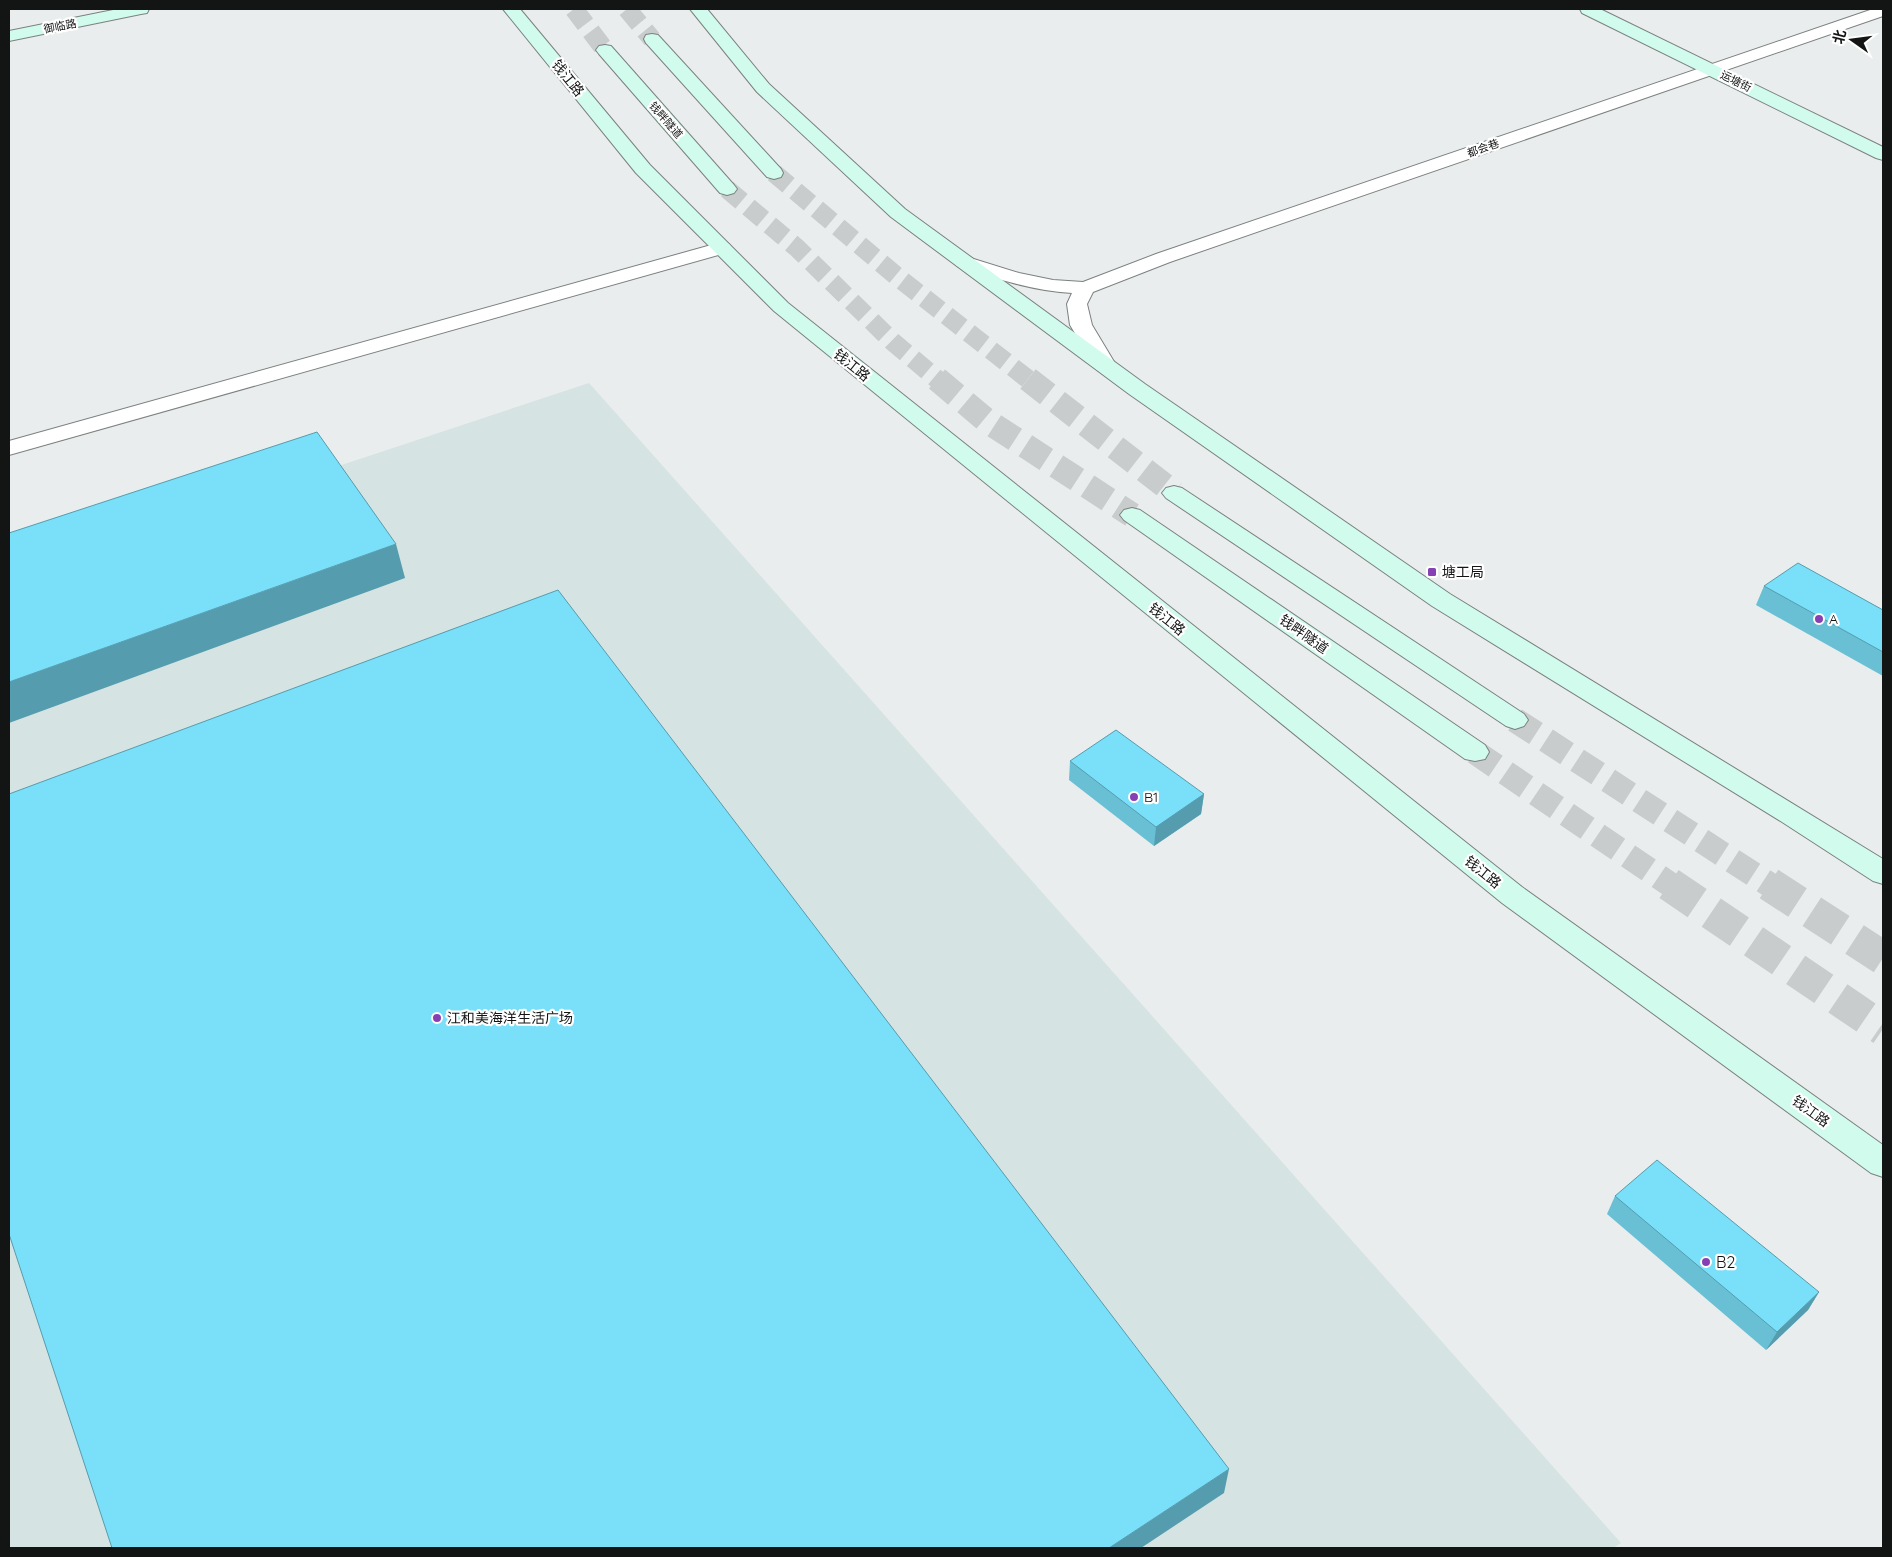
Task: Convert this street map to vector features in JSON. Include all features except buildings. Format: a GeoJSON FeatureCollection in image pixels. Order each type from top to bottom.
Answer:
{"type":"FeatureCollection","features":[{"type":"Feature","properties":{"kind":"main road","name":"御临路"},"geometry":{"type":"LineString","coordinates":[[9,36],[141,9]]}},
{"type":"Feature","properties":{"kind":"main road","name":"钱江路"},"geometry":{"type":"LineString","coordinates":[[512,9],[643,169],[781,307],[967,459],[1512,895],[1883,1163]]}},
{"type":"Feature","properties":{"kind":"main road"},"geometry":{"type":"LineString","coordinates":[[698,9],[764,88],[898,213],[1105,365],[1441,600],[1883,873]]}},
{"type":"Feature","properties":{"kind":"main road","name":"运塘街"},"geometry":{"type":"LineString","coordinates":[[1588,9],[1883,154]]}},
{"type":"Feature","properties":{"kind":"main road"},"geometry":{"type":"LineString","coordinates":[[652,39],[774,173]]}},
{"type":"Feature","properties":{"kind":"main road","name":"钱畔隧道"},"geometry":{"type":"LineString","coordinates":[[605,50],[726,189]]}},
{"type":"Feature","properties":{"kind":"main road"},"geometry":{"type":"LineString","coordinates":[[1174,493],[1515,720]]}},
{"type":"Feature","properties":{"kind":"main road","name":"钱畔隧道"},"geometry":{"type":"LineString","coordinates":[[1132,516],[1475,752]]}},
{"type":"Feature","properties":{"kind":"street","name":"都会巷"},"geometry":{"type":"LineString","coordinates":[[1085,288],[1163,258],[1546,126],[1714,71],[1883,11]]}},
{"type":"Feature","properties":{"kind":"street"},"geometry":{"type":"LineString","coordinates":[[9,448],[722,248]]}},
{"type":"Feature","properties":{"kind":"street"},"geometry":{"type":"LineString","coordinates":[[964,262],[1025,280],[1053,286],[1085,288],[1077,304],[1082,325],[1105,365]]}},
{"type":"Feature","properties":{"kind":"shaded area","name":"江和美海洋生活广场"},"geometry":{"type":"Polygon","coordinates":[[[589,383],[1621,1543],[1613,1548],[9,1548],[9,575],[589,383]]]}},
{"type":"Feature","properties":{"kind":"tunnel"},"geometry":{"type":"LineString","coordinates":[[574,9],[605,50]]}},
{"type":"Feature","properties":{"kind":"tunnel"},"geometry":{"type":"LineString","coordinates":[[627,9],[652,39]]}},
{"type":"Feature","properties":{"kind":"tunnel"},"geometry":{"type":"LineString","coordinates":[[774,173],[900,279],[1029,380]]}},
{"type":"Feature","properties":{"kind":"tunnel"},"geometry":{"type":"LineString","coordinates":[[727,189],[797,248],[893,342],[938,380]]}},
{"type":"Feature","properties":{"kind":"tunnel"},"geometry":{"type":"LineString","coordinates":[[937,379],[987,421],[1132,515]]}},
{"type":"Feature","properties":{"kind":"tunnel"},"geometry":{"type":"LineString","coordinates":[[1028,379],[1174,493]]}},
{"type":"Feature","properties":{"kind":"tunnel"},"geometry":{"type":"LineString","coordinates":[[1515,720],[1770,885]]}},
{"type":"Feature","properties":{"kind":"tunnel"},"geometry":{"type":"LineString","coordinates":[[1475,752],[1671,885]]}},
{"type":"Feature","properties":{"kind":"tunnel"},"geometry":{"type":"LineString","coordinates":[[1669,884],[1883,1029]]}},
{"type":"Feature","properties":{"kind":"tunnel"},"geometry":{"type":"LineString","coordinates":[[1769,884],[1883,958]]}},
{"type":"Feature","properties":{"kind":"place","name":"塘工局"},"geometry":{"type":"Point","coordinates":[1432,572]}},
{"type":"Feature","properties":{"kind":"place","name":"A"},"geometry":{"type":"Point","coordinates":[1819,619]}},
{"type":"Feature","properties":{"kind":"place","name":"B1"},"geometry":{"type":"Point","coordinates":[1134,797]}},
{"type":"Feature","properties":{"kind":"place","name":"江和美海洋生活广场"},"geometry":{"type":"Point","coordinates":[437,1018]}},
{"type":"Feature","properties":{"kind":"place","name":"B2"},"geometry":{"type":"Point","coordinates":[1706,1262]}}]}
